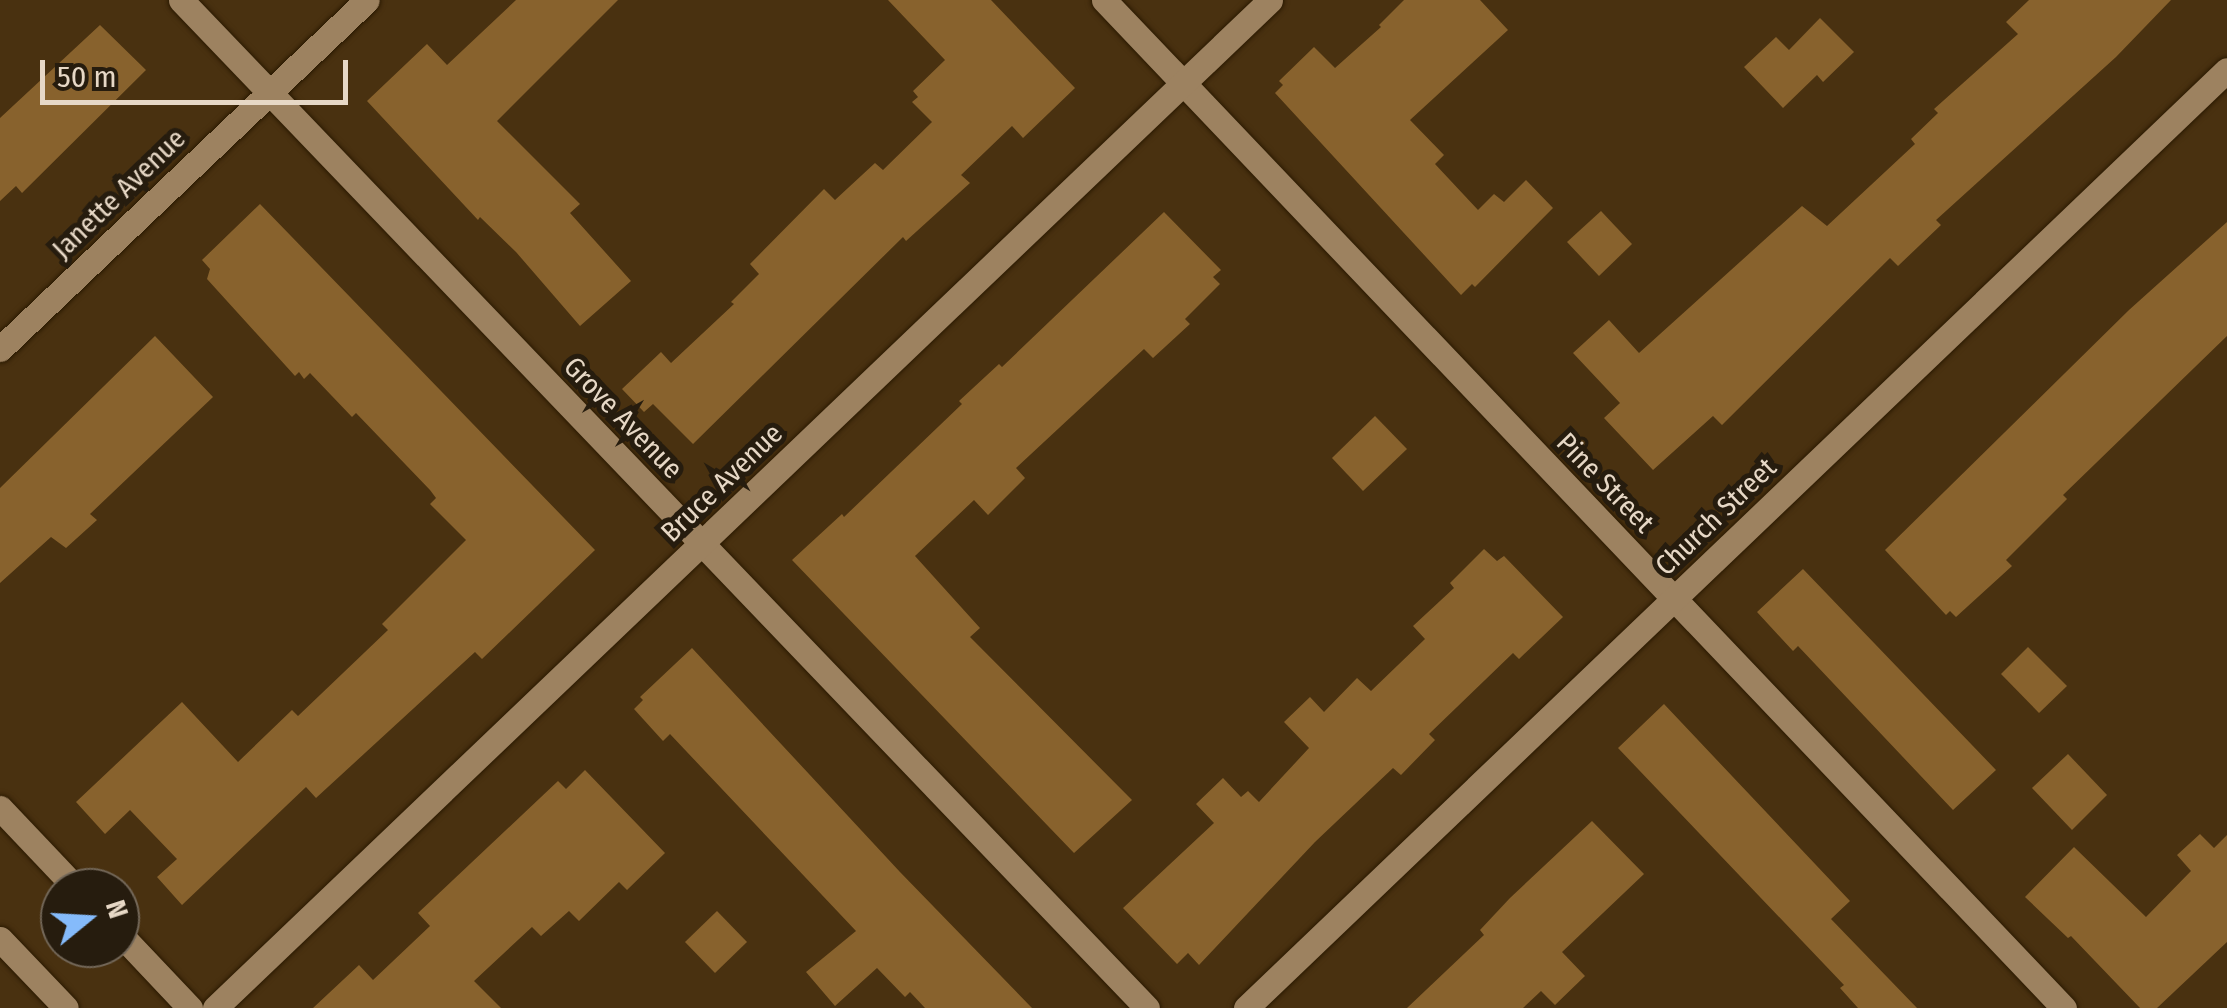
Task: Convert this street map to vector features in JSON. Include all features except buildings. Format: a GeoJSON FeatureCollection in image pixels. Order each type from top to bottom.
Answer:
{"type":"FeatureCollection","features":[{"type":"Feature","properties":{"kind":"street","name":"Grove Avenue"},"geometry":{"type":"LineString","coordinates":[[181,0],[1147,1008]]}},
{"type":"Feature","properties":{"kind":"street","name":"Janette Avenue"},"geometry":{"type":"LineString","coordinates":[[0,349],[367,0]]}},
{"type":"Feature","properties":{"kind":"street","name":"Pine Street"},"geometry":{"type":"LineString","coordinates":[[1104,0],[2064,1008]]}},
{"type":"Feature","properties":{"kind":"street","name":"Bruce Avenue"},"geometry":{"type":"LineString","coordinates":[[215,1008],[1270,0]]}},
{"type":"Feature","properties":{"kind":"street","name":"Church Street"},"geometry":{"type":"LineString","coordinates":[[1246,1008],[2227,70]]}},
{"type":"Feature","properties":{"kind":"street"},"geometry":{"type":"LineString","coordinates":[[0,808],[57,868]]}},
{"type":"Feature","properties":{"kind":"street"},"geometry":{"type":"LineString","coordinates":[[0,939],[66,1008]]}},
{"type":"Feature","properties":{"kind":"street"},"geometry":{"type":"LineString","coordinates":[[140,955],[190,1008]]}}]}
